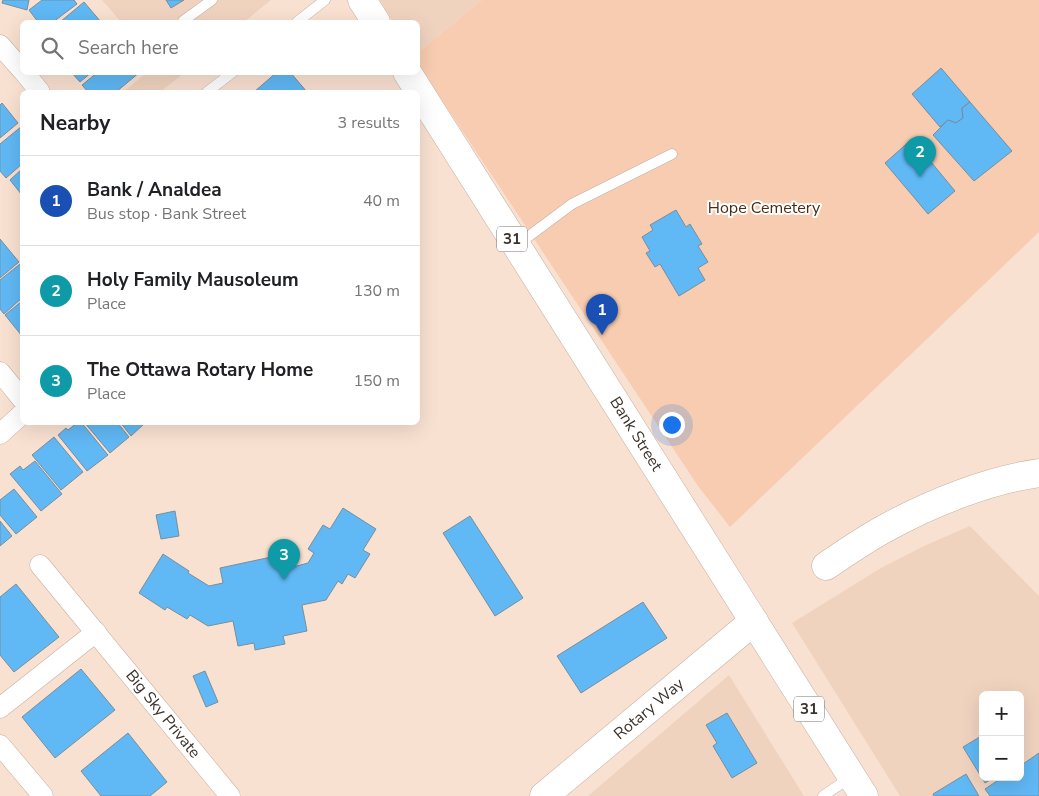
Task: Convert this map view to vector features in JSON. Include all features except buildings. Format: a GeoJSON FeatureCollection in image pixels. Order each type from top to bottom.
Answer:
{"type":"FeatureCollection","features":[{"type":"Feature","properties":{"kind":"main road"},"geometry":{"type":"LineString","coordinates":[[362,0],[375,20]]}},
{"type":"Feature","properties":{"kind":"main road","name":"Bank Street"},"geometry":{"type":"LineString","coordinates":[[409,75],[418,90]]}},
{"type":"Feature","properties":{"kind":"main road","name":"Bank Street"},"geometry":{"type":"LineString","coordinates":[[420,93],[858,786]]}},
{"type":"Feature","properties":{"kind":"main road"},"geometry":{"type":"LineString","coordinates":[[826,566],[885,528],[951,497],[1018,476],[1039,473]]}},
{"type":"Feature","properties":{"kind":"main road","name":"Rotary Way"},"geometry":{"type":"LineString","coordinates":[[544,796],[754,621]]}},
{"type":"Feature","properties":{"kind":"street"},"geometry":{"type":"LineString","coordinates":[[0,45],[20,68]]}},
{"type":"Feature","properties":{"kind":"street"},"geometry":{"type":"LineString","coordinates":[[26,75],[38,90]]}},
{"type":"Feature","properties":{"kind":"street"},"geometry":{"type":"LineString","coordinates":[[0,372],[20,397]]}},
{"type":"Feature","properties":{"kind":"street"},"geometry":{"type":"LineString","coordinates":[[0,434],[20,416]]}},
{"type":"Feature","properties":{"kind":"street","name":"Big Sky Private"},"geometry":{"type":"LineString","coordinates":[[40,565],[230,796]]}},
{"type":"Feature","properties":{"kind":"street"},"geometry":{"type":"LineString","coordinates":[[0,708],[96,632]]}},
{"type":"Feature","properties":{"kind":"street"},"geometry":{"type":"LineString","coordinates":[[0,745],[43,796]]}},
{"type":"Feature","properties":{"kind":"lane"},"geometry":{"type":"LineString","coordinates":[[184,20],[212,0]]}},
{"type":"Feature","properties":{"kind":"lane"},"geometry":{"type":"LineString","coordinates":[[299,20],[325,0]]}},
{"type":"Feature","properties":{"kind":"lane"},"geometry":{"type":"LineString","coordinates":[[210,90],[229,75]]}},
{"type":"Feature","properties":{"kind":"lane"},"geometry":{"type":"LineString","coordinates":[[516,246],[572,204],[672,154]]}},
{"type":"Feature","properties":{"kind":"lane"},"geometry":{"type":"LineString","coordinates":[[823,796],[858,786]]}},
{"type":"Feature","properties":{"kind":"shaded area"},"geometry":{"type":"Polygon","coordinates":[[[102,0],[271,0],[246,20],[119,20],[102,0]]]}},
{"type":"Feature","properties":{"kind":"shaded area"},"geometry":{"type":"Polygon","coordinates":[[[380,0],[482,0],[420,51],[420,20],[392,20],[380,0]]]}},
{"type":"Feature","properties":{"kind":"shaded area"},"geometry":{"type":"Polygon","coordinates":[[[144,75],[181,75],[163,90],[126,90],[144,75]]]}},
{"type":"Feature","properties":{"kind":"shaded area"},"geometry":{"type":"Polygon","coordinates":[[[970,526],[1039,596],[1039,796],[900,796],[792,623],[881,568],[924,546],[970,526]]]}},
{"type":"Feature","properties":{"kind":"shaded area"},"geometry":{"type":"Polygon","coordinates":[[[729,675],[804,796],[588,796],[729,675]]]}},
{"type":"Feature","properties":{"kind":"green space","name":"Hope Cemetery"},"geometry":{"type":"Polygon","coordinates":[[[482,0],[1039,0],[1039,232],[730,527],[698,486],[420,67],[420,51],[482,0]]]}},
{"type":"Feature","properties":{"kind":"place","name":"Holy Family Mausoleum"},"geometry":{"type":"Point","coordinates":[920,177]}},
{"type":"Feature","properties":{"kind":"place","name":"Bank / Analdea"},"geometry":{"type":"Point","coordinates":[602,335]}},
{"type":"Feature","properties":{"kind":"place","name":"The Ottawa Rotary Home"},"geometry":{"type":"Point","coordinates":[284,580]}}]}
